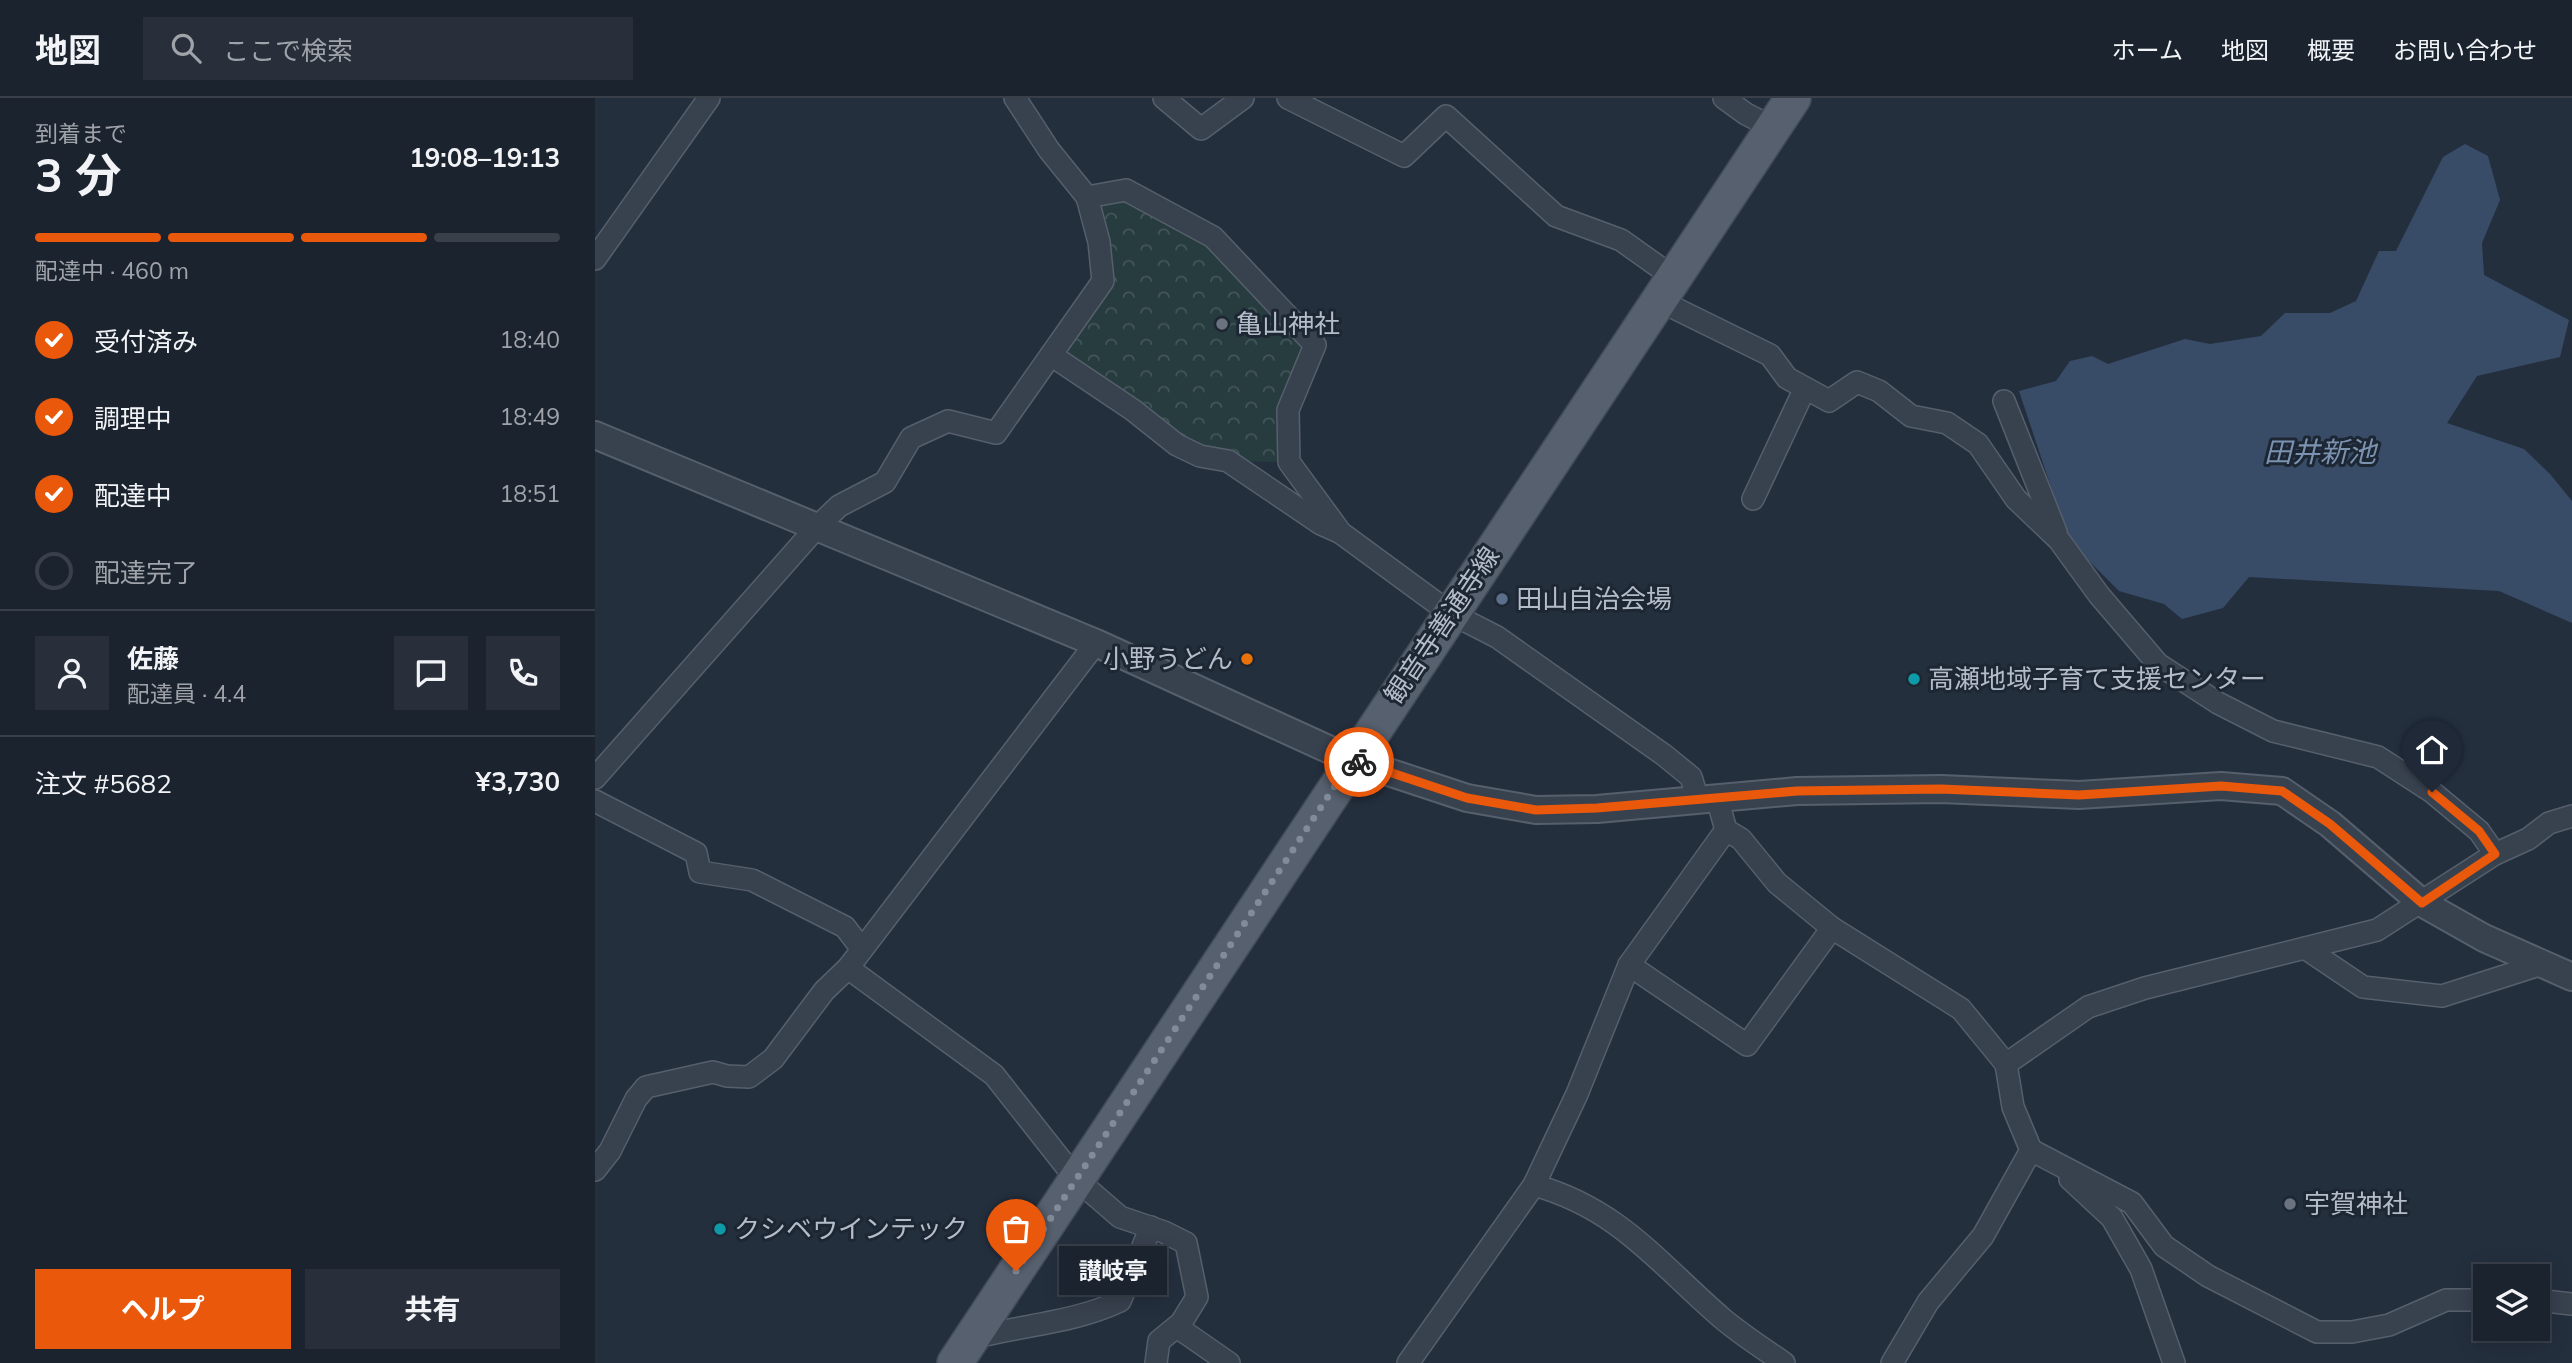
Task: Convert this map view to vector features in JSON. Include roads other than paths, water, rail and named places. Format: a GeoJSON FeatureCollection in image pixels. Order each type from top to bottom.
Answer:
{"type":"FeatureCollection","features":[{"type":"Feature","properties":{"kind":"main road","name":"観音寺善通寺線"},"geometry":{"type":"LineString","coordinates":[[962,1351],[1793,98]]}},
{"type":"Feature","properties":{"kind":"street"},"geometry":{"type":"LineString","coordinates":[[595,259],[709,98]]}},
{"type":"Feature","properties":{"kind":"street"},"geometry":{"type":"LineString","coordinates":[[595,778],[816,528],[839,506],[885,482],[911,438],[949,421],[996,433],[1104,281],[1099,242],[1087,197],[1049,150],[1015,98]]}},
{"type":"Feature","properties":{"kind":"street"},"geometry":{"type":"LineString","coordinates":[[1164,98],[1201,129],[1243,98]]}},
{"type":"Feature","properties":{"kind":"street"},"geometry":{"type":"LineString","coordinates":[[1288,98],[1404,156],[1446,116],[1556,216],[1621,240],[1666,288],[1770,355],[1787,378],[1829,401],[1857,382],[1879,391],[1910,416],[1947,423],[1978,444],[2016,499],[2059,540],[2099,595],[2158,664],[2218,703],[2273,731],[2378,757],[2432,792],[2479,831],[2495,854]]}},
{"type":"Feature","properties":{"kind":"street"},"geometry":{"type":"LineString","coordinates":[[1724,98],[1746,114],[1772,127]]}},
{"type":"Feature","properties":{"kind":"street"},"geometry":{"type":"LineString","coordinates":[[1087,197],[1126,190],[1213,237],[1315,345],[1288,410],[1289,462],[1341,533]]}},
{"type":"Feature","properties":{"kind":"street"},"geometry":{"type":"LineString","coordinates":[[1051,355],[1133,410],[1177,445],[1200,456],[1228,461],[1321,524],[1341,533],[1450,613],[1497,638],[1664,755],[1691,777],[1726,830],[1741,839],[1777,883],[1832,928],[1961,1009],[2006,1064],[2013,1107],[2031,1150],[2056,1165],[2113,1191],[2131,1203],[2164,1247],[2208,1276],[2317,1332],[2352,1332],[2389,1325],[2446,1300],[2473,1300]]}},
{"type":"Feature","properties":{"kind":"street"},"geometry":{"type":"LineString","coordinates":[[1753,499],[1805,388]]}},
{"type":"Feature","properties":{"kind":"street"},"geometry":{"type":"LineString","coordinates":[[2004,401],[2059,540]]}},
{"type":"Feature","properties":{"kind":"street"},"geometry":{"type":"LineString","coordinates":[[595,435],[1095,643],[1352,760],[1467,798],[1536,810],[1797,791],[1941,789],[2079,795],[2221,786],[2282,791],[2330,824],[2422,903],[2539,964],[2572,977]]}},
{"type":"Feature","properties":{"kind":"street"},"geometry":{"type":"LineString","coordinates":[[595,1170],[610,1151],[636,1099],[646,1087],[713,1072],[749,1077],[773,1059],[824,991],[848,968],[861,947],[1095,643]]}},
{"type":"Feature","properties":{"kind":"street"},"geometry":{"type":"LineString","coordinates":[[595,801],[696,853],[700,872],[753,880],[845,928],[861,947]]}},
{"type":"Feature","properties":{"kind":"street"},"geometry":{"type":"LineString","coordinates":[[2006,1064],[2088,1006],[2145,988],[2377,930],[2495,854],[2528,839],[2549,823],[2572,816]]}},
{"type":"Feature","properties":{"kind":"street"},"geometry":{"type":"LineString","coordinates":[[1408,1363],[1522,1197],[1534,1185],[1577,1094],[1629,965],[1726,830]]}},
{"type":"Feature","properties":{"kind":"street"},"geometry":{"type":"LineString","coordinates":[[1629,965],[1747,1045],[1832,928]]}},
{"type":"Feature","properties":{"kind":"street"},"geometry":{"type":"LineString","coordinates":[[2305,948],[2363,987],[2441,996],[2539,964]]}},
{"type":"Feature","properties":{"kind":"street"},"geometry":{"type":"LineString","coordinates":[[848,968],[994,1075],[1076,1180],[1120,1217],[1186,1243],[1197,1297],[1177,1327],[1159,1341],[1156,1363]]}},
{"type":"Feature","properties":{"kind":"street"},"geometry":{"type":"LineString","coordinates":[[1892,1363],[1928,1302],[1983,1236],[2031,1150]]}},
{"type":"Feature","properties":{"kind":"street"},"geometry":{"type":"LineString","coordinates":[[2056,1165],[2112,1218],[2141,1269],[2174,1363]]}},
{"type":"Feature","properties":{"kind":"street"},"geometry":{"type":"LineString","coordinates":[[1534,1185],[1569,1195],[1612,1219],[1638,1239],[1726,1322],[1784,1363]]}},
{"type":"Feature","properties":{"kind":"street"},"geometry":{"type":"LineString","coordinates":[[962,1351],[1016,1328],[1093,1314],[1120,1301],[1151,1227]]}},
{"type":"Feature","properties":{"kind":"street"},"geometry":{"type":"LineString","coordinates":[[2550,1301],[2572,1304]]}},
{"type":"Feature","properties":{"kind":"street"},"geometry":{"type":"LineString","coordinates":[[1177,1327],[1229,1363]]}},
{"type":"Feature","properties":{"kind":"water","name":"田井新池"},"geometry":{"type":"Polygon","coordinates":[[[2465,144],[2488,156],[2500,200],[2482,243],[2484,275],[2569,320],[2560,357],[2477,376],[2447,423],[2524,449],[2550,474],[2572,501],[2572,623],[2499,591],[2249,577],[2223,608],[2182,619],[2164,604],[2119,591],[2069,541],[2019,391],[2056,381],[2070,361],[2092,356],[2108,364],[2185,339],[2210,344],[2261,336],[2285,313],[2330,313],[2356,301],[2379,251],[2396,251],[2443,157],[2465,144]]]}},
{"type":"Feature","properties":{"kind":"place","name":"亀山神社"},"geometry":{"type":"Point","coordinates":[1222,324]}},
{"type":"Feature","properties":{"kind":"place","name":"田山自治会場"},"geometry":{"type":"Point","coordinates":[1502,599]}},
{"type":"Feature","properties":{"kind":"place","name":"小野うどん"},"geometry":{"type":"Point","coordinates":[1247,659]}},
{"type":"Feature","properties":{"kind":"place","name":"高瀬地域子育て支援センター"},"geometry":{"type":"Point","coordinates":[1914,679]}},
{"type":"Feature","properties":{"kind":"place","name":"宇賀神社"},"geometry":{"type":"Point","coordinates":[2290,1204]}},
{"type":"Feature","properties":{"kind":"place","name":"クシベウインテック"},"geometry":{"type":"Point","coordinates":[720,1229]}},
{"type":"Feature","properties":{"kind":"place","name":"讃岐亭"},"geometry":{"type":"Point","coordinates":[1016,1271]}}]}
